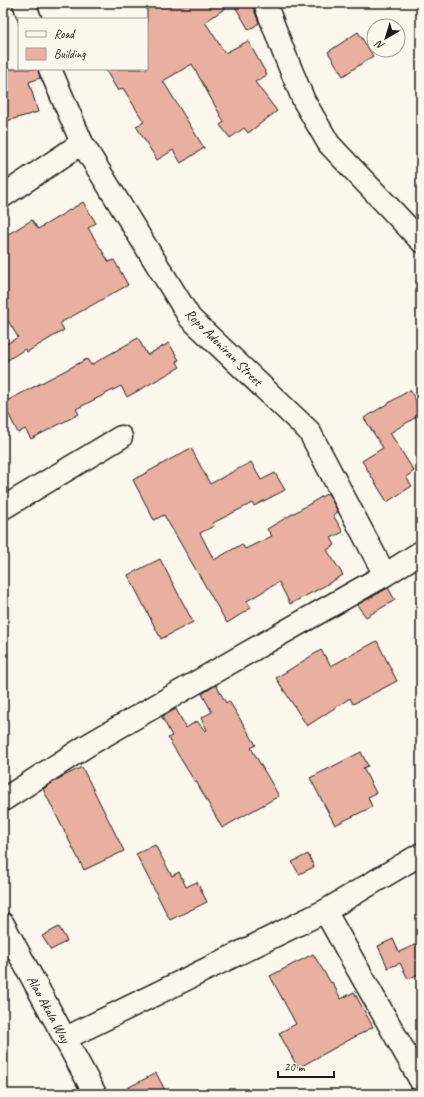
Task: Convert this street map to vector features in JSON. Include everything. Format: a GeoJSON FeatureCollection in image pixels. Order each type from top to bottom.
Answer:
{"type":"FeatureCollection","features":[{"type":"Feature","properties":{"kind":"street"},"geometry":{"type":"LineString","coordinates":[[24,3],[30,18]]}},
{"type":"Feature","properties":{"kind":"street"},"geometry":{"type":"LineString","coordinates":[[265,3],[304,102],[329,144],[421,241]]}},
{"type":"Feature","properties":{"kind":"street","name":"Ropo Adeniran Street"},"geometry":{"type":"LineString","coordinates":[[50,70],[82,143],[190,318],[308,431],[385,575]]}},
{"type":"Feature","properties":{"kind":"street"},"geometry":{"type":"LineString","coordinates":[[3,196],[82,143]]}},
{"type":"Feature","properties":{"kind":"street"},"geometry":{"type":"LineString","coordinates":[[3,508],[121,437]]}},
{"type":"Feature","properties":{"kind":"street"},"geometry":{"type":"LineString","coordinates":[[3,800],[88,745],[385,575],[421,552]]}},
{"type":"Feature","properties":{"kind":"street"},"geometry":{"type":"LineString","coordinates":[[66,1038],[325,911],[421,854]]}},
{"type":"Feature","properties":{"kind":"street"},"geometry":{"type":"LineString","coordinates":[[325,911],[421,1081]]}},
{"type":"Feature","properties":{"kind":"street","name":"Alao Akala Way"},"geometry":{"type":"LineString","coordinates":[[3,924],[95,1094]]}},
{"type":"Feature","properties":{"kind":"building"},"geometry":{"type":"Polygon","coordinates":[[[147,3],[233,3],[205,22],[225,53],[248,41],[267,75],[255,82],[277,111],[248,133],[244,128],[230,138],[220,125],[224,122],[192,64],[163,81],[204,148],[181,163],[173,150],[157,160],[136,126],[144,122],[123,88],[118,91],[106,70],[148,70],[147,3]]]}},
{"type":"Feature","properties":{"kind":"building"},"geometry":{"type":"Polygon","coordinates":[[[233,3],[253,3],[259,23],[249,30],[233,3]]]}},
{"type":"Feature","properties":{"kind":"building"},"geometry":{"type":"Polygon","coordinates":[[[358,32],[366,45],[366,58],[370,58],[343,76],[328,52],[358,32]]]}},
{"type":"Feature","properties":{"kind":"building"},"geometry":{"type":"Polygon","coordinates":[[[3,69],[38,70],[40,78],[29,82],[38,112],[3,122],[3,69]]]}},
{"type":"Feature","properties":{"kind":"building"},"geometry":{"type":"Polygon","coordinates":[[[83,202],[96,223],[88,228],[109,262],[114,260],[128,285],[60,323],[64,330],[27,352],[25,349],[3,363],[3,346],[18,337],[3,313],[3,237],[32,220],[38,229],[83,202]]]}},
{"type":"Feature","properties":{"kind":"building"},"geometry":{"type":"Polygon","coordinates":[[[138,338],[147,355],[169,343],[179,360],[176,361],[180,367],[127,397],[121,386],[76,409],[79,414],[31,439],[25,429],[18,433],[3,403],[87,359],[91,365],[138,338]]]}},
{"type":"Feature","properties":{"kind":"building"},"geometry":{"type":"Polygon","coordinates":[[[410,390],[421,409],[421,414],[390,433],[414,471],[406,477],[412,486],[387,502],[362,461],[383,448],[364,418],[410,390]]]}},
{"type":"Feature","properties":{"kind":"building"},"geometry":{"type":"Polygon","coordinates":[[[191,448],[210,484],[251,462],[261,480],[275,473],[285,490],[254,506],[252,503],[213,523],[214,526],[200,533],[214,560],[242,544],[245,549],[272,536],[267,529],[328,493],[338,512],[333,515],[343,532],[331,538],[335,545],[327,550],[343,575],[290,604],[279,582],[247,601],[251,608],[227,623],[164,515],[154,520],[133,480],[191,448]]]}},
{"type":"Feature","properties":{"kind":"building"},"geometry":{"type":"Polygon","coordinates":[[[160,559],[193,622],[161,639],[128,575],[160,559]]]}},
{"type":"Feature","properties":{"kind":"building"},"geometry":{"type":"Polygon","coordinates":[[[388,588],[395,600],[366,617],[357,605],[388,588]]]}},
{"type":"Feature","properties":{"kind":"building"},"geometry":{"type":"Polygon","coordinates":[[[377,641],[397,681],[353,704],[350,698],[307,726],[276,678],[321,650],[331,666],[377,641]]]}},
{"type":"Feature","properties":{"kind":"building"},"geometry":{"type":"Polygon","coordinates":[[[216,685],[226,703],[229,701],[256,745],[251,748],[279,796],[222,828],[196,781],[195,782],[168,738],[172,736],[162,717],[176,709],[186,728],[197,721],[205,731],[207,730],[201,718],[212,712],[202,694],[216,685]]]}},
{"type":"Feature","properties":{"kind":"building"},"geometry":{"type":"Polygon","coordinates":[[[361,752],[368,766],[363,768],[376,793],[368,797],[372,807],[335,825],[310,778],[361,752]]]}},
{"type":"Feature","properties":{"kind":"building"},"geometry":{"type":"Polygon","coordinates":[[[82,767],[124,851],[84,870],[43,789],[60,778],[82,767]]]}},
{"type":"Feature","properties":{"kind":"building"},"geometry":{"type":"Polygon","coordinates":[[[155,845],[172,876],[179,872],[186,887],[197,882],[207,902],[170,920],[136,854],[155,845]]]}},
{"type":"Feature","properties":{"kind":"building"},"geometry":{"type":"Polygon","coordinates":[[[308,854],[314,867],[299,874],[292,862],[308,854]]]}},
{"type":"Feature","properties":{"kind":"building"},"geometry":{"type":"Polygon","coordinates":[[[59,927],[67,941],[51,950],[42,936],[59,927]]]}},
{"type":"Feature","properties":{"kind":"building"},"geometry":{"type":"Polygon","coordinates":[[[393,939],[399,952],[421,942],[421,973],[408,979],[400,963],[388,968],[378,946],[393,939]]]}},
{"type":"Feature","properties":{"kind":"building"},"geometry":{"type":"Polygon","coordinates":[[[313,954],[331,983],[332,982],[341,999],[354,992],[373,1027],[298,1068],[279,1033],[296,1024],[270,976],[313,954]]]}},
{"type":"Feature","properties":{"kind":"building"},"geometry":{"type":"Polygon","coordinates":[[[156,1073],[167,1094],[116,1094],[156,1073]]]}}]}
